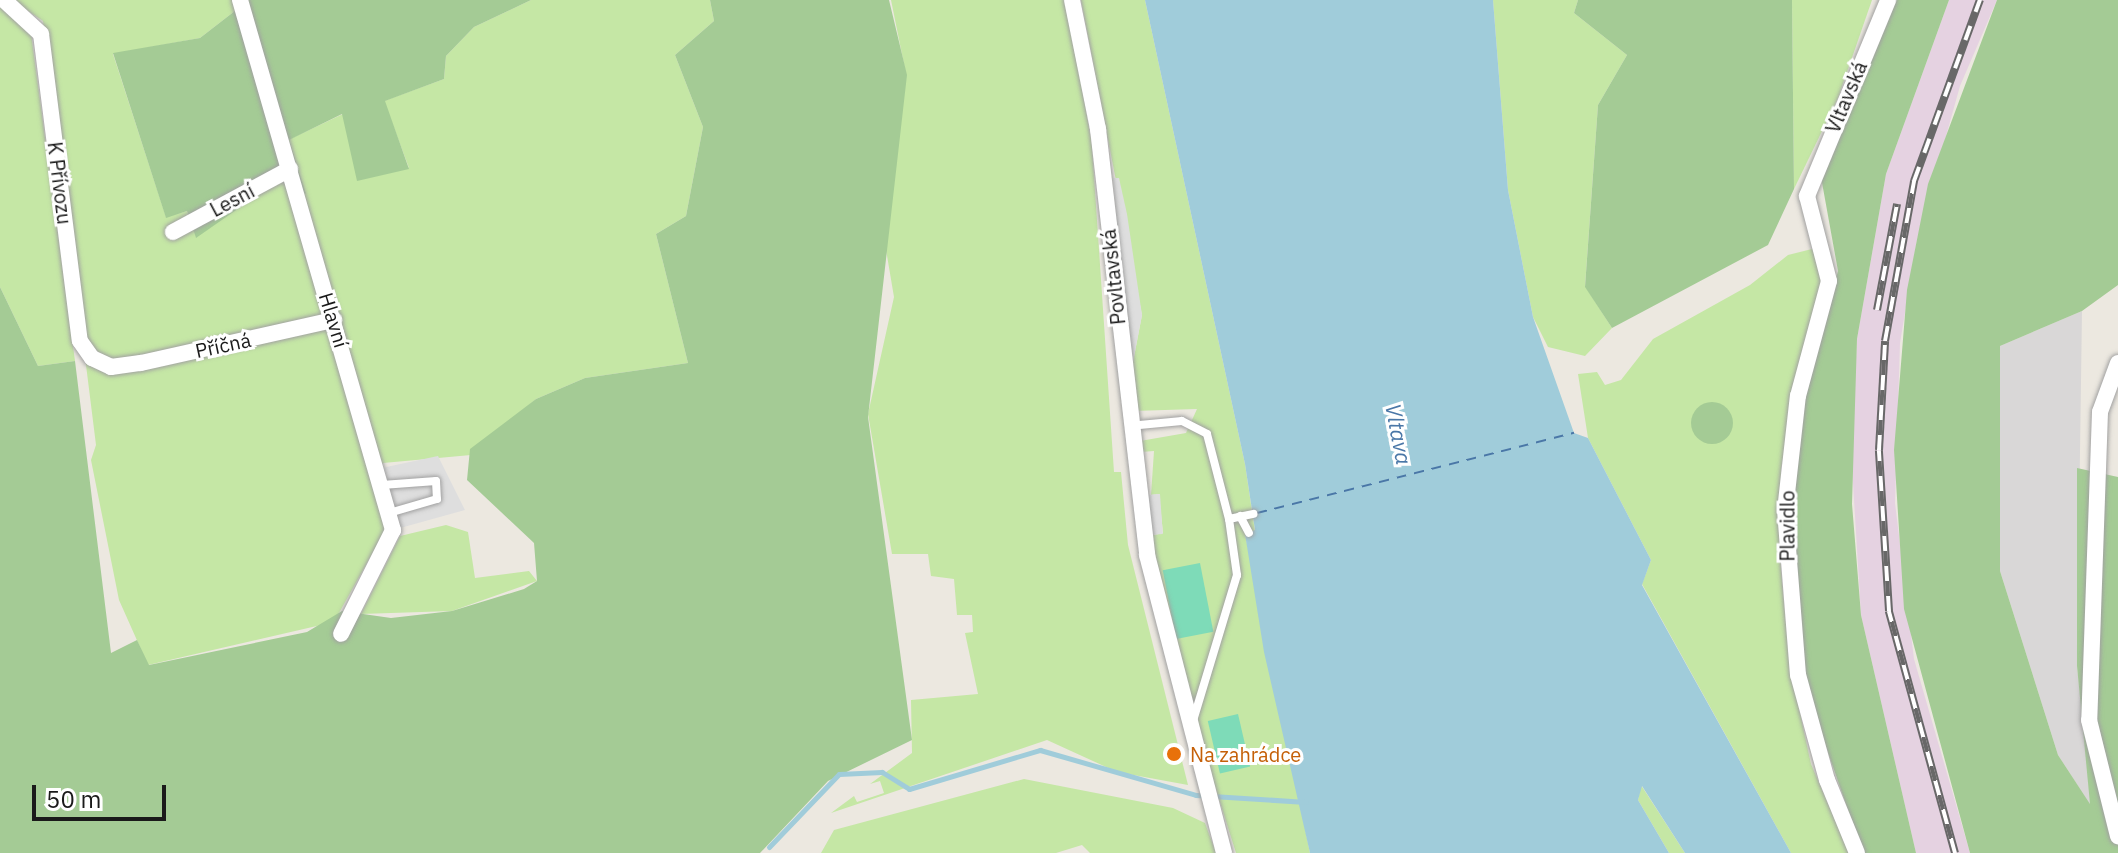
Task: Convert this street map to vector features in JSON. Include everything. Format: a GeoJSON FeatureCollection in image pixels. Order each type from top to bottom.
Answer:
{"type":"FeatureCollection","features":[{"type":"Feature","properties":{"kind":"street","name":"K Přívozu"},"geometry":{"type":"LineString","coordinates":[[4,0],[41,34],[80,341],[111,367]]}},
{"type":"Feature","properties":{"kind":"street","name":"Hlavní"},"geometry":{"type":"LineString","coordinates":[[240,0],[393,530],[341,634]]}},
{"type":"Feature","properties":{"kind":"street","name":"Povltavská"},"geometry":{"type":"LineString","coordinates":[[1072,0],[1098,129],[1128,426],[1147,555],[1189,734],[1224,853]]}},
{"type":"Feature","properties":{"kind":"street","name":"Vltavská"},"geometry":{"type":"LineString","coordinates":[[1807,196],[1888,0]]}},
{"type":"Feature","properties":{"kind":"street","name":"Lesní"},"geometry":{"type":"LineString","coordinates":[[173,232],[290,169]]}},
{"type":"Feature","properties":{"kind":"street","name":"Plavidlo"},"geometry":{"type":"LineString","coordinates":[[1807,196],[1829,281],[1789,447],[1787,589],[1811,727],[1857,853]]}},
{"type":"Feature","properties":{"kind":"street","name":"Příčná"},"geometry":{"type":"LineString","coordinates":[[111,367],[334,320]]}},
{"type":"Feature","properties":{"kind":"street"},"geometry":{"type":"LineString","coordinates":[[2118,363],[2100,412],[2089,720],[2118,836]]}},
{"type":"Feature","properties":{"kind":"lane"},"geometry":{"type":"LineString","coordinates":[[1128,426],[1182,421],[1207,434],[1229,519],[1237,575],[1189,734]]}},
{"type":"Feature","properties":{"kind":"lane"},"geometry":{"type":"LineString","coordinates":[[382,485],[436,481],[437,499],[389,513]]}},
{"type":"Feature","properties":{"kind":"lane"},"geometry":{"type":"LineString","coordinates":[[1229,519],[1253,514]]}},
{"type":"Feature","properties":{"kind":"lane"},"geometry":{"type":"LineString","coordinates":[[1240,516],[1249,533]]}},
{"type":"Feature","properties":{"kind":"shaded area"},"geometry":{"type":"Polygon","coordinates":[[[1949,0],[1997,0],[1960,86],[1917,240],[1900,343],[1895,503],[1914,659],[1970,853],[1916,853],[1861,615],[1851,450],[1857,339],[1886,174],[1949,0]]]}},
{"type":"Feature","properties":{"kind":"shaded area"},"geometry":{"type":"Polygon","coordinates":[[[1113,178],[1119,178],[1127,214],[1142,315],[1129,383],[1113,178]]]}},
{"type":"Feature","properties":{"kind":"shaded area"},"geometry":{"type":"Polygon","coordinates":[[[2082,311],[2077,666],[2091,806],[2058,755],[2000,571],[2000,346],[2082,311]]]}},
{"type":"Feature","properties":{"kind":"shaded area"},"geometry":{"type":"Polygon","coordinates":[[[438,456],[465,510],[393,530],[377,469],[438,456]]]}},
{"type":"Feature","properties":{"kind":"shaded area"},"geometry":{"type":"Polygon","coordinates":[[[1160,494],[1163,534],[1149,535],[1146,495],[1160,494]]]}},
{"type":"Feature","properties":{"kind":"green space"},"geometry":{"type":"Polygon","coordinates":[[[12,0],[249,0],[200,38],[113,54],[166,217],[187,211],[196,237],[282,178],[305,193],[288,140],[343,114],[409,168],[384,101],[444,79],[446,56],[474,27],[531,0],[710,0],[714,21],[675,55],[703,127],[686,216],[656,234],[688,363],[585,378],[536,399],[471,455],[383,463],[372,472],[387,527],[334,622],[148,665],[119,600],[91,460],[96,445],[43,21],[12,0]]]}},
{"type":"Feature","properties":{"kind":"green space"},"geometry":{"type":"Polygon","coordinates":[[[249,0],[531,0],[474,27],[446,56],[444,79],[385,101],[409,169],[357,181],[342,114],[289,140],[306,194],[282,178],[196,238],[187,211],[166,218],[113,53],[200,38],[249,0]]]}},
{"type":"Feature","properties":{"kind":"green space"},"geometry":{"type":"Polygon","coordinates":[[[710,0],[889,0],[907,75],[868,417],[912,740],[828,781],[760,853],[0,853],[0,287],[38,366],[75,361],[111,653],[137,640],[149,665],[307,632],[342,611],[391,618],[452,611],[524,589],[537,581],[534,543],[467,480],[470,449],[536,399],[585,378],[688,363],[656,234],[686,216],[703,127],[675,55],[714,21],[710,0]]]}},
{"type":"Feature","properties":{"kind":"green space"},"geometry":{"type":"Polygon","coordinates":[[[891,0],[1068,0],[1092,146],[1114,472],[1121,472],[1128,545],[1188,785],[1117,772],[1047,740],[831,813],[854,796],[857,802],[884,793],[880,781],[870,784],[912,753],[911,700],[978,694],[965,633],[973,632],[972,615],[957,615],[954,579],[931,576],[928,554],[892,554],[868,414],[894,297],[883,232],[906,74],[891,0]]]}},
{"type":"Feature","properties":{"kind":"green space"},"geometry":{"type":"Polygon","coordinates":[[[1081,0],[1145,0],[1245,464],[1255,531],[1245,534],[1310,853],[1236,853],[1172,650],[1150,536],[1163,533],[1159,494],[1151,495],[1154,451],[1141,452],[1140,441],[1186,433],[1197,409],[1133,411],[1129,383],[1142,315],[1081,0]]]}},
{"type":"Feature","properties":{"kind":"green space"},"geometry":{"type":"Polygon","coordinates":[[[1493,0],[1578,0],[1574,13],[1627,55],[1598,105],[1585,286],[1612,328],[1585,356],[1548,347],[1533,317],[1508,190],[1493,0]]]}},
{"type":"Feature","properties":{"kind":"green space"},"geometry":{"type":"Polygon","coordinates":[[[1578,0],[1792,0],[1794,189],[1768,245],[1612,328],[1585,287],[1598,105],[1627,55],[1574,13],[1578,0]]]}},
{"type":"Feature","properties":{"kind":"green space"},"geometry":{"type":"Polygon","coordinates":[[[1792,0],[1872,0],[1838,98],[1794,189],[1792,0]]]}},
{"type":"Feature","properties":{"kind":"green space"},"geometry":{"type":"Polygon","coordinates":[[[1892,0],[1949,0],[1886,174],[1857,339],[1852,504],[1861,615],[1916,853],[1863,853],[1808,695],[1790,556],[1798,422],[1838,271],[1821,177],[1892,0]]]}},
{"type":"Feature","properties":{"kind":"green space"},"geometry":{"type":"Polygon","coordinates":[[[1997,0],[2118,0],[2118,285],[2082,311],[2000,346],[2000,571],[2058,755],[2090,804],[2077,666],[2077,468],[2118,477],[2118,853],[1970,853],[1904,609],[1894,450],[1907,290],[1928,184],[1997,0]]]}},
{"type":"Feature","properties":{"kind":"green space"},"geometry":{"type":"Polygon","coordinates":[[[0,5],[30,26],[75,361],[38,366],[0,287],[0,5]]]}},
{"type":"Feature","properties":{"kind":"green space"},"geometry":{"type":"Polygon","coordinates":[[[1816,248],[1824,283],[1781,468],[1779,549],[1790,667],[1811,764],[1849,853],[1791,853],[1642,584],[1651,560],[1588,438],[1578,374],[1597,372],[1605,385],[1621,380],[1653,339],[1750,285],[1788,255],[1816,248]]]}},
{"type":"Feature","properties":{"kind":"green space"},"geometry":{"type":"Polygon","coordinates":[[[1712,402],[1727,408],[1733,423],[1727,438],[1712,444],[1697,438],[1691,423],[1697,408],[1712,402]]]}},
{"type":"Feature","properties":{"kind":"green space"},"geometry":{"type":"Polygon","coordinates":[[[446,525],[468,532],[475,578],[529,571],[537,581],[452,611],[361,614],[400,536],[446,525]]]}},
{"type":"Feature","properties":{"kind":"green space"},"geometry":{"type":"Polygon","coordinates":[[[1200,563],[1213,632],[1176,639],[1163,570],[1200,563]]]}},
{"type":"Feature","properties":{"kind":"green space"},"geometry":{"type":"Polygon","coordinates":[[[1238,714],[1250,767],[1220,774],[1208,721],[1238,714]]]}},
{"type":"Feature","properties":{"kind":"green space"},"geometry":{"type":"Polygon","coordinates":[[[1024,779],[1173,808],[1205,823],[1216,853],[1090,853],[1082,845],[1056,853],[821,853],[834,830],[1024,779]]]}},
{"type":"Feature","properties":{"kind":"green space"},"geometry":{"type":"Polygon","coordinates":[[[1641,785],[1685,853],[1669,853],[1638,800],[1641,785]]]}},
{"type":"Feature","properties":{"kind":"water","name":"Vltava"},"geometry":{"type":"Polygon","coordinates":[[[1145,0],[1493,0],[1508,190],[1533,317],[1574,433],[1588,438],[1651,560],[1642,585],[1791,853],[1685,853],[1642,786],[1638,800],[1669,853],[1310,853],[1264,652],[1245,534],[1255,530],[1245,464],[1145,0]]]}},
{"type":"Feature","properties":{"kind":"waterway"},"geometry":{"type":"LineString","coordinates":[[769,847],[839,774],[882,772],[909,789],[1040,750],[1196,795],[1306,802]]}},
{"type":"Feature","properties":{"kind":"ferry route"},"geometry":{"type":"LineString","coordinates":[[1257,513],[1574,433]]}},
{"type":"Feature","properties":{"kind":"railway"},"geometry":{"type":"LineString","coordinates":[[1955,853],[1889,611],[1879,450],[1885,341],[1914,181],[1980,0]]}},
{"type":"Feature","properties":{"kind":"railway"},"geometry":{"type":"LineString","coordinates":[[1877,310],[1897,204]]}},
{"type":"Feature","properties":{"kind":"place","name":"Na zahrádce"},"geometry":{"type":"Point","coordinates":[1174,754]}}]}
